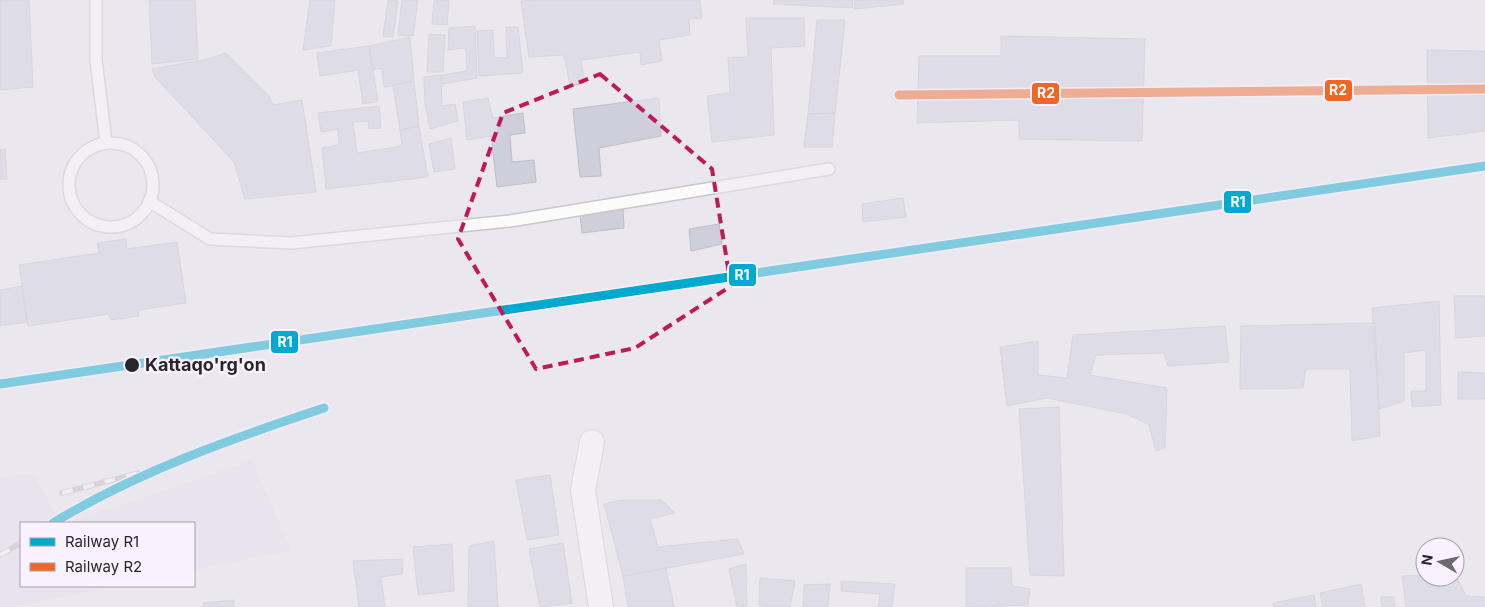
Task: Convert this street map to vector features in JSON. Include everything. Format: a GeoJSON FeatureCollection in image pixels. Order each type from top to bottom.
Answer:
{"type":"FeatureCollection","features":[{"type":"Feature","properties":{"kind":"street"},"geometry":{"type":"LineString","coordinates":[[592,442],[583,490],[601,607]]}},
{"type":"Feature","properties":{"kind":"lane"},"geometry":{"type":"LineString","coordinates":[[96,0],[96,60],[106,143]]}},
{"type":"Feature","properties":{"kind":"lane"},"geometry":{"type":"LineString","coordinates":[[106,143],[120,144],[134,149],[144,159],[151,172],[152,186],[149,201],[142,212],[132,221],[119,226],[106,227],[93,223],[78,210],[69,192],[69,178],[74,165],[82,154],[93,146],[106,143]]}},
{"type":"Feature","properties":{"kind":"lane"},"geometry":{"type":"LineString","coordinates":[[149,201],[210,239],[291,242],[510,221],[829,169]]}},
{"type":"Feature","properties":{"kind":"highlighted area"},"geometry":{"type":"Polygon","coordinates":[[[600,74],[712,169],[731,286],[635,348],[536,369],[458,239],[503,113],[600,74]]]}},
{"type":"Feature","properties":{"kind":"shaded area"},"geometry":{"type":"Polygon","coordinates":[[[252,460],[291,550],[195,570],[195,522],[73,522],[252,460]]]}},
{"type":"Feature","properties":{"kind":"shaded area"},"geometry":{"type":"Polygon","coordinates":[[[33,473],[60,522],[20,522],[20,587],[112,587],[12,607],[0,607],[0,478],[33,473]]]}},
{"type":"Feature","properties":{"kind":"building"},"geometry":{"type":"Polygon","coordinates":[[[0,0],[29,0],[33,87],[0,90],[0,0]]]}},
{"type":"Feature","properties":{"kind":"building"},"geometry":{"type":"Polygon","coordinates":[[[149,0],[195,0],[198,59],[152,64],[149,0]]]}},
{"type":"Feature","properties":{"kind":"building"},"geometry":{"type":"Polygon","coordinates":[[[310,0],[335,0],[331,46],[303,50],[310,0]]]}},
{"type":"Feature","properties":{"kind":"building"},"geometry":{"type":"Polygon","coordinates":[[[388,0],[398,1],[393,37],[383,36],[388,0]]]}},
{"type":"Feature","properties":{"kind":"building"},"geometry":{"type":"Polygon","coordinates":[[[402,0],[418,0],[413,36],[398,35],[402,0]]]}},
{"type":"Feature","properties":{"kind":"building"},"geometry":{"type":"Polygon","coordinates":[[[434,0],[449,0],[447,25],[432,24],[434,0]]]}},
{"type":"Feature","properties":{"kind":"building"},"geometry":{"type":"Polygon","coordinates":[[[700,0],[702,18],[689,19],[690,35],[659,40],[662,61],[641,65],[640,52],[581,60],[584,83],[570,86],[564,55],[529,57],[521,1],[700,0]]]}},
{"type":"Feature","properties":{"kind":"building"},"geometry":{"type":"Polygon","coordinates":[[[774,0],[853,0],[852,8],[773,4],[774,0]]]}},
{"type":"Feature","properties":{"kind":"building"},"geometry":{"type":"Polygon","coordinates":[[[855,0],[903,0],[904,4],[854,9],[855,0]]]}},
{"type":"Feature","properties":{"kind":"building"},"geometry":{"type":"Polygon","coordinates":[[[746,18],[804,18],[805,46],[771,48],[774,135],[712,142],[707,96],[730,93],[728,58],[748,57],[746,18]]]}},
{"type":"Feature","properties":{"kind":"building"},"geometry":{"type":"Polygon","coordinates":[[[817,20],[845,20],[835,113],[808,114],[817,20]]]}},
{"type":"Feature","properties":{"kind":"building"},"geometry":{"type":"Polygon","coordinates":[[[475,26],[477,78],[442,84],[441,75],[467,71],[466,48],[448,50],[449,28],[475,26]]]}},
{"type":"Feature","properties":{"kind":"building"},"geometry":{"type":"Polygon","coordinates":[[[506,27],[518,27],[523,73],[479,76],[477,31],[493,30],[494,57],[507,58],[506,27]]]}},
{"type":"Feature","properties":{"kind":"building"},"geometry":{"type":"Polygon","coordinates":[[[429,34],[445,35],[443,72],[427,72],[429,34]]]}},
{"type":"Feature","properties":{"kind":"building"},"geometry":{"type":"Polygon","coordinates":[[[1001,36],[1145,39],[1142,141],[1019,139],[1019,120],[917,123],[919,56],[1001,56],[1001,36]]]}},
{"type":"Feature","properties":{"kind":"building"},"geometry":{"type":"Polygon","coordinates":[[[410,37],[414,81],[384,87],[382,68],[373,70],[369,46],[410,37]]]}},
{"type":"Feature","properties":{"kind":"building"},"geometry":{"type":"Polygon","coordinates":[[[369,46],[378,101],[363,104],[358,70],[320,76],[317,53],[369,46]]]}},
{"type":"Feature","properties":{"kind":"building"},"geometry":{"type":"Polygon","coordinates":[[[1427,50],[1485,51],[1485,131],[1428,138],[1427,50]]]}},
{"type":"Feature","properties":{"kind":"building"},"geometry":{"type":"Polygon","coordinates":[[[226,53],[269,96],[273,105],[302,100],[316,192],[245,199],[234,162],[155,77],[152,69],[208,59],[226,53]]]}},
{"type":"Feature","properties":{"kind":"building"},"geometry":{"type":"Polygon","coordinates":[[[441,75],[442,106],[455,104],[458,121],[430,129],[425,103],[424,77],[441,75]]]}},
{"type":"Feature","properties":{"kind":"building"},"geometry":{"type":"Polygon","coordinates":[[[414,81],[419,126],[400,130],[393,85],[414,81]]]}},
{"type":"Feature","properties":{"kind":"building"},"geometry":{"type":"Polygon","coordinates":[[[488,98],[493,118],[523,113],[525,133],[510,135],[512,162],[534,160],[536,182],[497,187],[491,136],[467,140],[463,102],[488,98]]]}},
{"type":"Feature","properties":{"kind":"building"},"geometry":{"type":"Polygon","coordinates":[[[659,98],[661,136],[599,148],[601,176],[580,177],[573,109],[659,98]]]}},
{"type":"Feature","properties":{"kind":"building"},"geometry":{"type":"Polygon","coordinates":[[[379,106],[381,128],[369,129],[368,121],[353,122],[357,153],[402,146],[400,130],[419,126],[428,177],[326,189],[322,148],[339,145],[338,129],[321,132],[318,113],[379,106]]]}},
{"type":"Feature","properties":{"kind":"building"},"geometry":{"type":"Polygon","coordinates":[[[835,113],[832,147],[804,147],[808,114],[835,113]]]}},
{"type":"Feature","properties":{"kind":"building"},"geometry":{"type":"Polygon","coordinates":[[[451,138],[455,169],[434,172],[429,144],[451,138]]]}},
{"type":"Feature","properties":{"kind":"building"},"geometry":{"type":"Polygon","coordinates":[[[5,149],[7,179],[0,179],[0,150],[5,149]]]}},
{"type":"Feature","properties":{"kind":"building"},"geometry":{"type":"Polygon","coordinates":[[[903,198],[906,217],[863,222],[862,204],[903,198]]]}},
{"type":"Feature","properties":{"kind":"building"},"geometry":{"type":"Polygon","coordinates":[[[623,208],[624,228],[582,233],[580,214],[623,208]]]}},
{"type":"Feature","properties":{"kind":"building"},"geometry":{"type":"Polygon","coordinates":[[[719,224],[722,244],[691,251],[689,229],[719,224]]]}},
{"type":"Feature","properties":{"kind":"building"},"geometry":{"type":"Polygon","coordinates":[[[126,239],[127,249],[177,242],[186,303],[138,310],[139,316],[111,320],[109,314],[28,326],[19,265],[99,253],[97,243],[126,239]]]}},
{"type":"Feature","properties":{"kind":"building"},"geometry":{"type":"Polygon","coordinates":[[[22,286],[27,322],[0,326],[0,290],[22,286]]]}},
{"type":"Feature","properties":{"kind":"building"},"geometry":{"type":"Polygon","coordinates":[[[1454,296],[1485,296],[1485,336],[1456,338],[1454,296]]]}},
{"type":"Feature","properties":{"kind":"building"},"geometry":{"type":"Polygon","coordinates":[[[1439,301],[1441,405],[1412,407],[1411,391],[1426,391],[1426,350],[1404,353],[1404,401],[1379,409],[1372,308],[1439,301]]]}},
{"type":"Feature","properties":{"kind":"building"},"geometry":{"type":"Polygon","coordinates":[[[1375,323],[1380,436],[1352,441],[1350,369],[1306,369],[1303,388],[1240,389],[1241,326],[1375,323]]]}},
{"type":"Feature","properties":{"kind":"building"},"geometry":{"type":"Polygon","coordinates":[[[1225,326],[1229,362],[1168,366],[1164,353],[1096,355],[1090,375],[1167,388],[1165,448],[1156,451],[1149,425],[1127,414],[1047,398],[1007,406],[1000,347],[1038,341],[1038,375],[1067,378],[1073,335],[1225,326]]]}},
{"type":"Feature","properties":{"kind":"building"},"geometry":{"type":"Polygon","coordinates":[[[1458,372],[1485,373],[1485,399],[1458,399],[1458,372]]]}},
{"type":"Feature","properties":{"kind":"building"},"geometry":{"type":"Polygon","coordinates":[[[1059,407],[1064,576],[1030,575],[1019,409],[1059,407]]]}},
{"type":"Feature","properties":{"kind":"building"},"geometry":{"type":"Polygon","coordinates":[[[550,475],[559,535],[527,540],[516,480],[550,475]]]}},
{"type":"Feature","properties":{"kind":"building"},"geometry":{"type":"Polygon","coordinates":[[[620,500],[662,500],[675,513],[650,519],[658,547],[738,539],[744,554],[623,576],[604,504],[620,500]]]}},
{"type":"Feature","properties":{"kind":"building"},"geometry":{"type":"Polygon","coordinates":[[[494,541],[498,607],[468,607],[469,546],[494,541]]]}},
{"type":"Feature","properties":{"kind":"building"},"geometry":{"type":"Polygon","coordinates":[[[563,543],[572,603],[540,607],[529,549],[563,543]]]}},
{"type":"Feature","properties":{"kind":"building"},"geometry":{"type":"Polygon","coordinates":[[[452,544],[454,591],[418,595],[413,547],[452,544]]]}},
{"type":"Feature","properties":{"kind":"building"},"geometry":{"type":"Polygon","coordinates":[[[403,559],[402,574],[381,577],[385,607],[359,607],[353,561],[403,559]]]}},
{"type":"Feature","properties":{"kind":"building"},"geometry":{"type":"Polygon","coordinates":[[[746,564],[747,606],[737,607],[729,569],[746,564]]]}},
{"type":"Feature","properties":{"kind":"building"},"geometry":{"type":"Polygon","coordinates":[[[666,568],[674,607],[628,607],[623,576],[666,568]]]}},
{"type":"Feature","properties":{"kind":"building"},"geometry":{"type":"Polygon","coordinates":[[[966,568],[1011,568],[1012,586],[1030,589],[1028,605],[966,607],[966,568]]]}},
{"type":"Feature","properties":{"kind":"building"},"geometry":{"type":"Polygon","coordinates":[[[1415,575],[1415,587],[1462,587],[1466,596],[1485,597],[1485,607],[1406,607],[1402,576],[1415,575]]]}},
{"type":"Feature","properties":{"kind":"building"},"geometry":{"type":"Polygon","coordinates":[[[760,578],[795,581],[790,607],[759,606],[760,578]]]}},
{"type":"Feature","properties":{"kind":"building"},"geometry":{"type":"Polygon","coordinates":[[[841,581],[895,584],[892,607],[878,607],[880,594],[841,591],[841,581]]]}},
{"type":"Feature","properties":{"kind":"building"},"geometry":{"type":"Polygon","coordinates":[[[830,584],[828,607],[803,607],[804,585],[830,584]]]}},
{"type":"Feature","properties":{"kind":"building"},"geometry":{"type":"Polygon","coordinates":[[[1361,584],[1365,607],[1323,607],[1320,593],[1361,584]]]}},
{"type":"Feature","properties":{"kind":"building"},"geometry":{"type":"Polygon","coordinates":[[[1314,595],[1316,607],[1274,607],[1273,603],[1314,595]]]}},
{"type":"Feature","properties":{"kind":"building"},"geometry":{"type":"Polygon","coordinates":[[[1381,597],[1394,597],[1395,607],[1382,607],[1381,597]]]}},
{"type":"Feature","properties":{"kind":"building"},"geometry":{"type":"Polygon","coordinates":[[[234,600],[234,607],[204,607],[203,603],[234,600]]]}},
{"type":"Feature","properties":{"kind":"railway"},"geometry":{"type":"LineString","coordinates":[[899,95],[1427,91]]}},
{"type":"Feature","properties":{"kind":"railway"},"geometry":{"type":"LineString","coordinates":[[55,522],[151,472],[254,432],[324,408]]}},
{"type":"Feature","properties":{"kind":"railway"},"geometry":{"type":"LineString","coordinates":[[62,493],[139,473]]}},
{"type":"Feature","properties":{"kind":"railway"},"geometry":{"type":"LineString","coordinates":[[0,555],[20,544]]}},
{"type":"Feature","properties":{"kind":"rail line","name":"R2"},"geometry":{"type":"LineString","coordinates":[[899,95],[1485,89]]}},
{"type":"Feature","properties":{"kind":"rail line","name":"R1"},"geometry":{"type":"LineString","coordinates":[[0,384],[1485,166]]}},
{"type":"Feature","properties":{"kind":"rail line","name":"R1"},"geometry":{"type":"LineString","coordinates":[[55,522],[151,472],[254,432],[324,408]]}},
{"type":"Feature","properties":{"kind":"place","name":"Kattaqo'rg'on"},"geometry":{"type":"Point","coordinates":[132,365]}}]}
